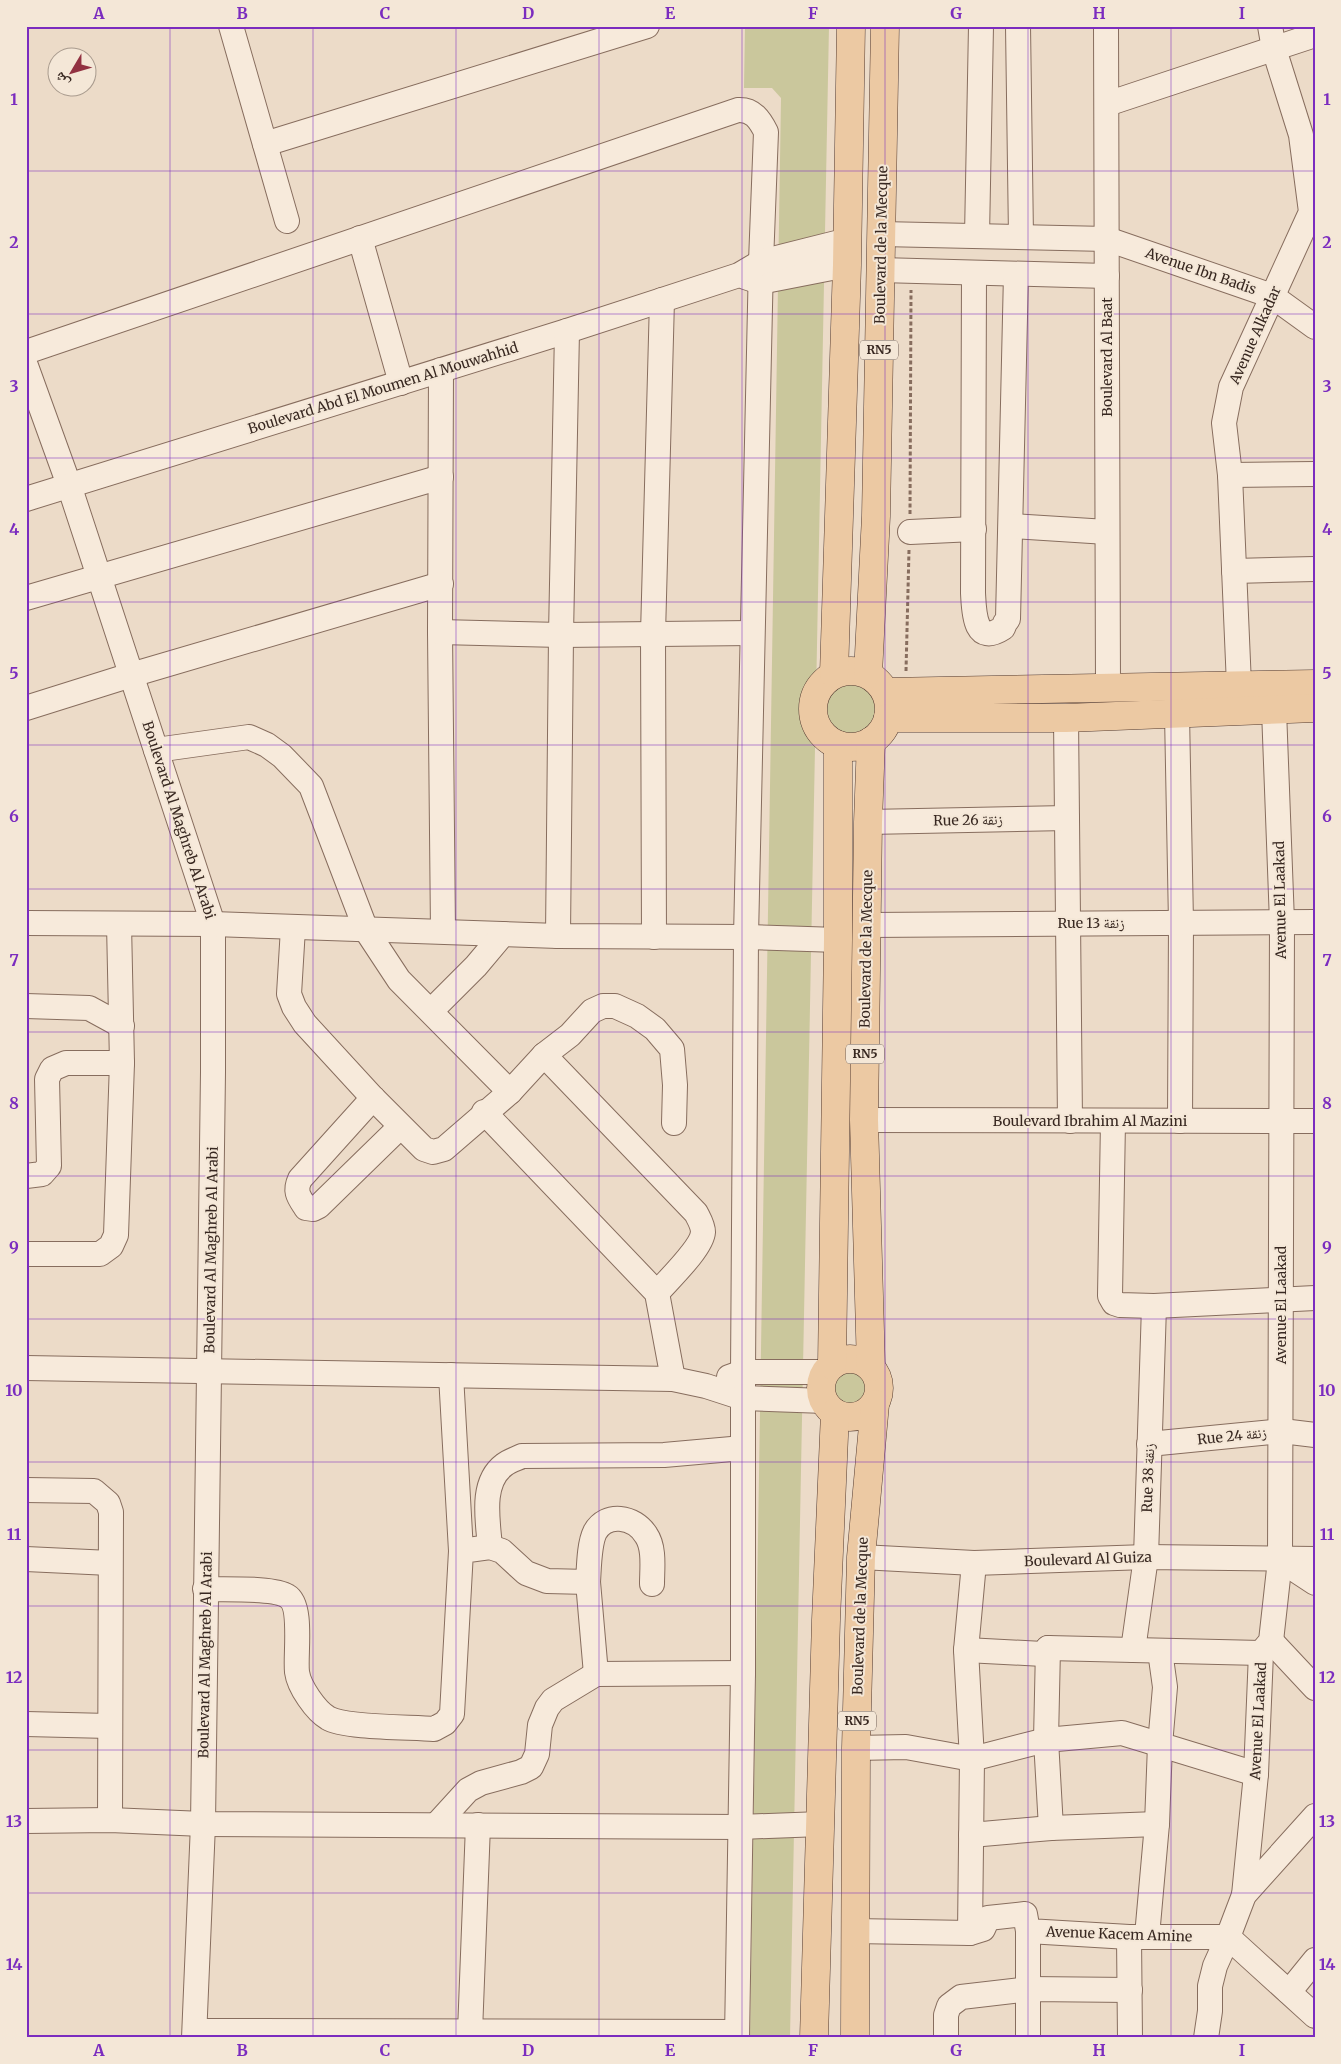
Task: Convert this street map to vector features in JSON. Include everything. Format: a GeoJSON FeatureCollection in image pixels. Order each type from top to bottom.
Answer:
{"type":"FeatureCollection","features":[{"type":"Feature","properties":{"kind":"main road","name":"RN5"},"geometry":{"type":"LineString","coordinates":[[834,674],[848,252],[851,26]]}},
{"type":"Feature","properties":{"kind":"main road","name":"Boulevard de la Mecque"},"geometry":{"type":"LineString","coordinates":[[885,26],[876,516],[887,694]]}},
{"type":"Feature","properties":{"kind":"main road"},"geometry":{"type":"LineString","coordinates":[[887,694],[885,728],[872,741],[861,746],[838,745],[827,739],[818,729],[813,717],[812,704],[816,692],[834,674],[845,670],[857,670],[887,694],[1066,718],[1315,708]]}},
{"type":"Feature","properties":{"kind":"main road"},"geometry":{"type":"LineString","coordinates":[[887,694],[1315,684]]}},
{"type":"Feature","properties":{"kind":"main road","name":"Boulevard de la Mecque"},"geometry":{"type":"LineString","coordinates":[[871,1367],[864,1120],[868,822],[872,741]]}},
{"type":"Feature","properties":{"kind":"main road","name":"Boulevard de la Mecque"},"geometry":{"type":"LineString","coordinates":[[829,1369],[838,940],[838,745]]}},
{"type":"Feature","properties":{"kind":"main road"},"geometry":{"type":"LineString","coordinates":[[829,1369],[840,1360],[856,1359],[871,1367]]}},
{"type":"Feature","properties":{"kind":"main road","name":"RN5"},"geometry":{"type":"LineString","coordinates":[[871,1367],[879,1381],[880,1389],[875,1404]]}},
{"type":"Feature","properties":{"kind":"main road","name":"RN5"},"geometry":{"type":"LineString","coordinates":[[814,2038],[821,1824],[830,1407],[822,1392],[822,1382],[829,1369]]}},
{"type":"Feature","properties":{"kind":"main road","name":"Boulevard de la Mecque"},"geometry":{"type":"LineString","coordinates":[[855,2038],[856,1748],[861,1557],[875,1404]]}},
{"type":"Feature","properties":{"kind":"main road"},"geometry":{"type":"LineString","coordinates":[[830,1407],[852,1417],[861,1415],[875,1404]]}},
{"type":"Feature","properties":{"kind":"street"},"geometry":{"type":"LineString","coordinates":[[231,26],[287,221]]}},
{"type":"Feature","properties":{"kind":"street"},"geometry":{"type":"LineString","coordinates":[[265,144],[647,26]]}},
{"type":"Feature","properties":{"kind":"street"},"geometry":{"type":"LineString","coordinates":[[977,236],[981,26]]}},
{"type":"Feature","properties":{"kind":"street"},"geometry":{"type":"LineString","coordinates":[[1018,26],[1021,237]]}},
{"type":"Feature","properties":{"kind":"street","name":"Boulevard Al Baat"},"geometry":{"type":"LineString","coordinates":[[1106,26],[1108,688]]}},
{"type":"Feature","properties":{"kind":"street"},"geometry":{"type":"LineString","coordinates":[[1106,104],[1272,38],[1315,35]]}},
{"type":"Feature","properties":{"kind":"street","name":"Avenue Alkadar"},"geometry":{"type":"LineString","coordinates":[[1239,685],[1230,475],[1224,423],[1230,387],[1313,213],[1308,133],[1272,38]]}},
{"type":"Feature","properties":{"kind":"street"},"geometry":{"type":"LineString","coordinates":[[26,352],[738,110],[751,113],[760,121],[766,132],[753,273],[752,633],[746,937],[743,1673],[737,2035],[470,2032],[195,2034]]}},
{"type":"Feature","properties":{"kind":"street","name":"Avenue Ibn Badis"},"geometry":{"type":"LineString","coordinates":[[881,234],[1107,239],[1272,296],[1315,327]]}},
{"type":"Feature","properties":{"kind":"street"},"geometry":{"type":"LineString","coordinates":[[360,238],[401,383]]}},
{"type":"Feature","properties":{"kind":"street","name":"Boulevard Abd El Moumen Al Mouwahhid"},"geometry":{"type":"LineString","coordinates":[[26,498],[401,383],[662,300],[753,273],[848,252]]}},
{"type":"Feature","properties":{"kind":"street"},"geometry":{"type":"LineString","coordinates":[[880,270],[1107,276]]}},
{"type":"Feature","properties":{"kind":"street"},"geometry":{"type":"LineString","coordinates":[[974,273],[974,619],[980,629],[987,632],[997,632],[1003,628],[1008,619],[1016,274]]}},
{"type":"Feature","properties":{"kind":"street"},"geometry":{"type":"LineString","coordinates":[[654,936],[653,634],[662,300]]}},
{"type":"Feature","properties":{"kind":"street"},"geometry":{"type":"LineString","coordinates":[[558,936],[567,331]]}},
{"type":"Feature","properties":{"kind":"street","name":"Boulevard Al Maghreb Al Arabi"},"geometry":{"type":"LineString","coordinates":[[26,366],[69,485],[213,924],[203,1824],[195,2034]]}},
{"type":"Feature","properties":{"kind":"street"},"geometry":{"type":"LineString","coordinates":[[441,370],[440,632],[443,931]]}},
{"type":"Feature","properties":{"kind":"street"},"geometry":{"type":"LineString","coordinates":[[1230,475],[1315,474]]}},
{"type":"Feature","properties":{"kind":"street"},"geometry":{"type":"LineString","coordinates":[[26,598],[441,477]]}},
{"type":"Feature","properties":{"kind":"street"},"geometry":{"type":"LineString","coordinates":[[1011,526],[1107,532]]}},
{"type":"Feature","properties":{"kind":"street"},"geometry":{"type":"LineString","coordinates":[[910,532],[974,530]]}},
{"type":"Feature","properties":{"kind":"street"},"geometry":{"type":"LineString","coordinates":[[1234,572],[1315,569]]}},
{"type":"Feature","properties":{"kind":"street"},"geometry":{"type":"LineString","coordinates":[[26,708],[131,674],[441,584]]}},
{"type":"Feature","properties":{"kind":"street"},"geometry":{"type":"LineString","coordinates":[[440,632],[561,635],[752,633]]}},
{"type":"Feature","properties":{"kind":"street","name":"Avenue El Laakad"},"geometry":{"type":"LineString","coordinates":[[1244,1895],[1266,1647],[1280,1560],[1282,1431],[1282,922],[1274,710]]}},
{"type":"Feature","properties":{"kind":"street"},"geometry":{"type":"LineString","coordinates":[[1177,714],[1181,923],[1180,1121]]}},
{"type":"Feature","properties":{"kind":"street"},"geometry":{"type":"LineString","coordinates":[[1066,718],[1070,1121]]}},
{"type":"Feature","properties":{"kind":"street"},"geometry":{"type":"LineString","coordinates":[[156,750],[249,737],[267,745],[282,756],[311,786],[366,930],[399,980],[510,1092]]}},
{"type":"Feature","properties":{"kind":"street","name":"Rue 26 زنقة"},"geometry":{"type":"LineString","coordinates":[[868,822],[1067,818]]}},
{"type":"Feature","properties":{"kind":"street","name":"Rue 13 زنقة"},"geometry":{"type":"LineString","coordinates":[[867,925],[1315,922]]}},
{"type":"Feature","properties":{"kind":"street"},"geometry":{"type":"LineString","coordinates":[[26,923],[213,924],[558,936],[746,937],[838,940]]}},
{"type":"Feature","properties":{"kind":"street"},"geometry":{"type":"LineString","coordinates":[[26,1254],[100,1254],[111,1246],[116,1235],[122,1063],[119,924]]}},
{"type":"Feature","properties":{"kind":"street"},"geometry":{"type":"LineString","coordinates":[[293,928],[289,994],[294,1007],[305,1024],[400,1127],[424,1149],[433,1152],[444,1149],[484,1112],[510,1092],[544,1055],[570,1035],[592,1011],[603,1006],[615,1006],[637,1016],[655,1029],[672,1048],[675,1085],[674,1123]]}},
{"type":"Feature","properties":{"kind":"street"},"geometry":{"type":"LineString","coordinates":[[431,1011],[476,966],[503,934]]}},
{"type":"Feature","properties":{"kind":"street"},"geometry":{"type":"LineString","coordinates":[[26,1006],[89,1008],[122,1026]]}},
{"type":"Feature","properties":{"kind":"street"},"geometry":{"type":"LineString","coordinates":[[544,1055],[696,1213],[702,1223],[703,1233],[699,1243],[657,1293]]}},
{"type":"Feature","properties":{"kind":"street"},"geometry":{"type":"LineString","coordinates":[[26,1176],[42,1174],[49,1166],[47,1079],[52,1068],[66,1063],[122,1063]]}},
{"type":"Feature","properties":{"kind":"street"},"geometry":{"type":"LineString","coordinates":[[373,1098],[300,1179],[296,1186],[297,1194],[306,1208],[313,1209],[319,1206],[400,1127]]}},
{"type":"Feature","properties":{"kind":"street"},"geometry":{"type":"LineString","coordinates":[[484,1112],[657,1293],[673,1379]]}},
{"type":"Feature","properties":{"kind":"street","name":"Boulevard Ibrahim Al Mazini"},"geometry":{"type":"LineString","coordinates":[[864,1120],[1315,1121]]}},
{"type":"Feature","properties":{"kind":"street"},"geometry":{"type":"LineString","coordinates":[[1113,1121],[1110,1296],[1114,1303],[1120,1305],[1154,1306],[1315,1298]]}},
{"type":"Feature","properties":{"kind":"street","name":"Rue 38 زنقة"},"geometry":{"type":"LineString","coordinates":[[1133,1650],[1146,1557],[1154,1306]]}},
{"type":"Feature","properties":{"kind":"street"},"geometry":{"type":"LineString","coordinates":[[26,1368],[673,1379],[706,1386],[743,1398],[830,1407]]}},
{"type":"Feature","properties":{"kind":"street"},"geometry":{"type":"LineString","coordinates":[[706,1386],[743,1372],[829,1369]]}},
{"type":"Feature","properties":{"kind":"street"},"geometry":{"type":"LineString","coordinates":[[205,1589],[278,1591],[290,1597],[296,1608],[297,1674],[310,1701],[328,1718],[344,1723],[434,1729],[445,1723],[452,1714],[460,1551],[451,1375]]}},
{"type":"Feature","properties":{"kind":"street","name":"Rue 24 زنقة"},"geometry":{"type":"LineString","coordinates":[[1149,1444],[1282,1431],[1315,1435]]}},
{"type":"Feature","properties":{"kind":"street"},"geometry":{"type":"LineString","coordinates":[[490,1547],[487,1493],[497,1472],[505,1464],[522,1456],[664,1455],[743,1448]]}},
{"type":"Feature","properties":{"kind":"street"},"geometry":{"type":"LineString","coordinates":[[26,1490],[94,1491],[108,1503],[111,1512],[110,1820]]}},
{"type":"Feature","properties":{"kind":"street"},"geometry":{"type":"LineString","coordinates":[[596,1674],[588,1582],[594,1533],[601,1524],[610,1519],[624,1518],[646,1534],[651,1551],[652,1584]]}},
{"type":"Feature","properties":{"kind":"street"},"geometry":{"type":"LineString","coordinates":[[460,1551],[490,1547],[502,1551],[526,1573],[546,1581],[588,1582]]}},
{"type":"Feature","properties":{"kind":"street","name":"Boulevard Al Guiza"},"geometry":{"type":"LineString","coordinates":[[861,1557],[974,1563],[1146,1557],[1315,1559]]}},
{"type":"Feature","properties":{"kind":"street"},"geometry":{"type":"LineString","coordinates":[[26,1559],[110,1563]]}},
{"type":"Feature","properties":{"kind":"street"},"geometry":{"type":"LineString","coordinates":[[1280,1560],[1315,1583]]}},
{"type":"Feature","properties":{"kind":"street"},"geometry":{"type":"LineString","coordinates":[[854,1931],[970,1933],[972,1759],[966,1650],[974,1563]]}},
{"type":"Feature","properties":{"kind":"street"},"geometry":{"type":"LineString","coordinates":[[1048,1648],[1160,1651],[1266,1647],[1315,1688]]}},
{"type":"Feature","properties":{"kind":"street"},"geometry":{"type":"LineString","coordinates":[[966,1650],[1043,1654],[1048,1648]]}},
{"type":"Feature","properties":{"kind":"street"},"geometry":{"type":"LineString","coordinates":[[1048,1648],[1046,1740],[1051,1828]]}},
{"type":"Feature","properties":{"kind":"street"},"geometry":{"type":"LineString","coordinates":[[1130,2038],[1130,1990],[1157,1824],[1160,1745],[1165,1688],[1160,1651]]}},
{"type":"Feature","properties":{"kind":"street"},"geometry":{"type":"LineString","coordinates":[[438,1824],[468,1790],[481,1783],[521,1772],[531,1767],[537,1754],[540,1725],[547,1708],[553,1700],[596,1674],[743,1673]]}},
{"type":"Feature","properties":{"kind":"street"},"geometry":{"type":"LineString","coordinates":[[26,1724],[109,1726]]}},
{"type":"Feature","properties":{"kind":"street"},"geometry":{"type":"LineString","coordinates":[[856,1748],[906,1748],[972,1759],[1046,1740],[1122,1733],[1256,1774]]}},
{"type":"Feature","properties":{"kind":"street"},"geometry":{"type":"LineString","coordinates":[[1206,2038],[1210,2011],[1210,1986],[1215,1966],[1244,1895],[1315,1816]]}},
{"type":"Feature","properties":{"kind":"street"},"geometry":{"type":"LineString","coordinates":[[26,1821],[110,1820],[203,1824],[740,1827],[821,1824]]}},
{"type":"Feature","properties":{"kind":"street"},"geometry":{"type":"LineString","coordinates":[[971,1835],[1051,1828],[1157,1824]]}},
{"type":"Feature","properties":{"kind":"street"},"geometry":{"type":"LineString","coordinates":[[470,2032],[478,1825]]}},
{"type":"Feature","properties":{"kind":"street","name":"Avenue Kacem Amine"},"geometry":{"type":"LineString","coordinates":[[970,1933],[983,1929],[988,1918],[1025,1914],[1028,1931],[1138,1937],[1228,1936]]}},
{"type":"Feature","properties":{"kind":"street"},"geometry":{"type":"LineString","coordinates":[[1028,1931],[1028,2038]]}},
{"type":"Feature","properties":{"kind":"street"},"geometry":{"type":"LineString","coordinates":[[1228,1936],[1315,2016]]}},
{"type":"Feature","properties":{"kind":"street"},"geometry":{"type":"LineString","coordinates":[[1289,1992],[1315,1960]]}},
{"type":"Feature","properties":{"kind":"street"},"geometry":{"type":"LineString","coordinates":[[946,2038],[946,2015],[949,2006],[961,1997],[1029,1989],[1130,1990]]}},
{"type":"Feature","properties":{"kind":"path"},"geometry":{"type":"LineString","coordinates":[[887,694],[910,532],[912,437],[911,271]]}},
{"type":"Feature","properties":{"kind":"shaded area"},"geometry":{"type":"Polygon","coordinates":[[[745,26],[829,26],[790,2038],[750,2038],[781,98],[772,88],[744,88],[745,26]]]}},
{"type":"Feature","properties":{"kind":"shaded area"},"geometry":{"type":"Polygon","coordinates":[[[846,680],[856,680],[866,684],[874,692],[878,707],[874,722],[866,730],[856,734],[846,734],[836,730],[828,722],[824,712],[824,702],[828,692],[836,684],[846,680]]]}},
{"type":"Feature","properties":{"kind":"shaded area"},"geometry":{"type":"Polygon","coordinates":[[[850,1370],[857,1371],[863,1375],[867,1381],[867,1395],[863,1401],[857,1405],[850,1406],[843,1405],[837,1401],[833,1395],[832,1388],[833,1381],[837,1375],[843,1371],[850,1370]]]}}]}
